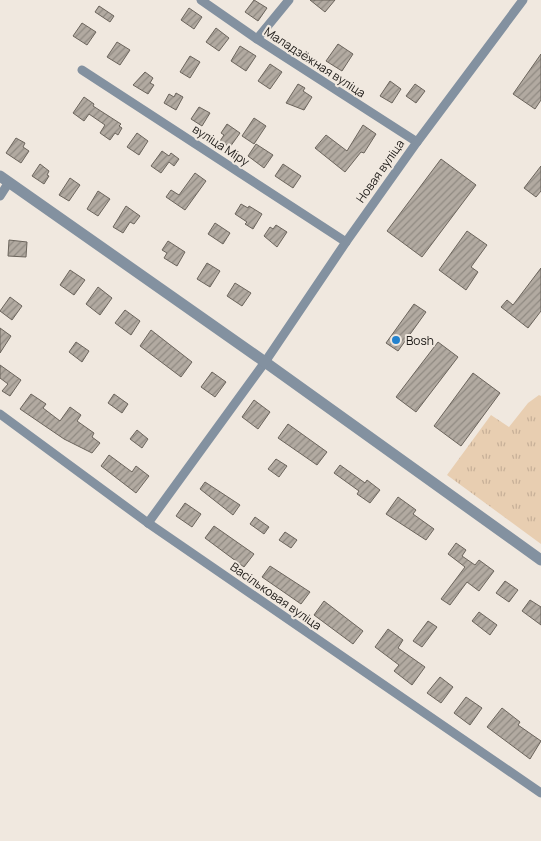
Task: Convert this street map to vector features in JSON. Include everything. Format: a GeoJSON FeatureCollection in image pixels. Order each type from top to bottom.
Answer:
{"type":"FeatureCollection","features":[{"type":"Feature","properties":{"kind":"street","name":"Маладзёжная вуліца"},"geometry":{"type":"LineString","coordinates":[[201,0],[257,40],[417,142]]}},
{"type":"Feature","properties":{"kind":"street"},"geometry":{"type":"LineString","coordinates":[[257,40],[289,0]]}},
{"type":"Feature","properties":{"kind":"street","name":"Новая вуліца"},"geometry":{"type":"LineString","coordinates":[[148,523],[265,362],[346,242],[417,142],[523,0]]}},
{"type":"Feature","properties":{"kind":"street","name":"вуліца Міру"},"geometry":{"type":"LineString","coordinates":[[82,70],[346,242]]}},
{"type":"Feature","properties":{"kind":"street"},"geometry":{"type":"LineString","coordinates":[[0,196],[5,179],[541,560]]}},
{"type":"Feature","properties":{"kind":"street","name":"Васільковая вуліца"},"geometry":{"type":"LineString","coordinates":[[0,414],[148,523],[541,793]]}},
{"type":"Feature","properties":{"kind":"green space"},"geometry":{"type":"Polygon","coordinates":[[[539,395],[541,396],[541,544],[447,475],[491,415],[509,427],[528,403],[539,395]]]}},
{"type":"Feature","properties":{"kind":"building"},"geometry":{"type":"Polygon","coordinates":[[[254,0],[267,8],[258,21],[245,12],[254,0]]]}},
{"type":"Feature","properties":{"kind":"building"},"geometry":{"type":"Polygon","coordinates":[[[310,0],[335,0],[325,12],[310,0]]]}},
{"type":"Feature","properties":{"kind":"building"},"geometry":{"type":"Polygon","coordinates":[[[99,6],[114,16],[110,22],[95,12],[99,6]]]}},
{"type":"Feature","properties":{"kind":"building"},"geometry":{"type":"Polygon","coordinates":[[[189,8],[202,17],[194,29],[181,20],[189,8]]]}},
{"type":"Feature","properties":{"kind":"building"},"geometry":{"type":"Polygon","coordinates":[[[82,23],[96,32],[87,45],[73,36],[82,23]]]}},
{"type":"Feature","properties":{"kind":"building"},"geometry":{"type":"Polygon","coordinates":[[[216,28],[229,38],[219,51],[206,42],[216,28]]]}},
{"type":"Feature","properties":{"kind":"building"},"geometry":{"type":"Polygon","coordinates":[[[117,42],[130,50],[120,65],[107,57],[117,42]]]}},
{"type":"Feature","properties":{"kind":"building"},"geometry":{"type":"Polygon","coordinates":[[[338,44],[353,54],[342,71],[326,61],[338,44]]]}},
{"type":"Feature","properties":{"kind":"building"},"geometry":{"type":"Polygon","coordinates":[[[240,46],[256,56],[246,71],[231,61],[240,46]]]}},
{"type":"Feature","properties":{"kind":"building"},"geometry":{"type":"Polygon","coordinates":[[[541,54],[541,100],[535,109],[513,94],[541,54]]]}},
{"type":"Feature","properties":{"kind":"building"},"geometry":{"type":"Polygon","coordinates":[[[190,56],[200,62],[190,78],[180,72],[190,56]]]}},
{"type":"Feature","properties":{"kind":"building"},"geometry":{"type":"Polygon","coordinates":[[[270,64],[282,72],[270,89],[258,81],[270,64]]]}},
{"type":"Feature","properties":{"kind":"building"},"geometry":{"type":"Polygon","coordinates":[[[145,72],[153,78],[150,83],[154,85],[148,94],[133,85],[145,72]]]}},
{"type":"Feature","properties":{"kind":"building"},"geometry":{"type":"Polygon","coordinates":[[[390,81],[401,89],[392,103],[380,96],[390,81]]]}},
{"type":"Feature","properties":{"kind":"building"},"geometry":{"type":"Polygon","coordinates":[[[298,84],[305,88],[303,91],[312,97],[304,110],[286,103],[298,84]]]}},
{"type":"Feature","properties":{"kind":"building"},"geometry":{"type":"Polygon","coordinates":[[[415,84],[425,91],[416,103],[406,96],[415,84]]]}},
{"type":"Feature","properties":{"kind":"building"},"geometry":{"type":"Polygon","coordinates":[[[176,93],[183,97],[176,110],[164,103],[169,94],[174,97],[176,93]]]}},
{"type":"Feature","properties":{"kind":"building"},"geometry":{"type":"Polygon","coordinates":[[[84,97],[94,104],[93,106],[121,124],[119,126],[122,128],[118,135],[115,133],[110,140],[100,133],[105,125],[89,114],[84,121],[73,113],[84,97]]]}},
{"type":"Feature","properties":{"kind":"building"},"geometry":{"type":"Polygon","coordinates":[[[199,107],[210,113],[202,126],[191,119],[199,107]]]}},
{"type":"Feature","properties":{"kind":"building"},"geometry":{"type":"Polygon","coordinates":[[[254,118],[266,126],[254,144],[242,136],[254,118]]]}},
{"type":"Feature","properties":{"kind":"building"},"geometry":{"type":"Polygon","coordinates":[[[227,124],[240,133],[230,147],[220,141],[224,135],[221,133],[227,124]]]}},
{"type":"Feature","properties":{"kind":"building"},"geometry":{"type":"Polygon","coordinates":[[[363,125],[376,134],[364,153],[361,152],[345,172],[315,148],[326,135],[347,151],[363,125]]]}},
{"type":"Feature","properties":{"kind":"building"},"geometry":{"type":"Polygon","coordinates":[[[137,133],[148,141],[139,155],[127,147],[137,133]]]}},
{"type":"Feature","properties":{"kind":"building"},"geometry":{"type":"Polygon","coordinates":[[[16,138],[25,143],[23,147],[29,151],[21,163],[6,153],[16,138]]]}},
{"type":"Feature","properties":{"kind":"building"},"geometry":{"type":"Polygon","coordinates":[[[256,144],[273,155],[264,168],[248,156],[256,144]]]}},
{"type":"Feature","properties":{"kind":"building"},"geometry":{"type":"Polygon","coordinates":[[[162,151],[169,156],[171,153],[179,159],[174,166],[169,162],[161,173],[151,166],[162,151]]]}},
{"type":"Feature","properties":{"kind":"building"},"geometry":{"type":"Polygon","coordinates":[[[441,159],[476,185],[422,257],[387,231],[441,159]]]}},
{"type":"Feature","properties":{"kind":"building"},"geometry":{"type":"Polygon","coordinates":[[[40,164],[49,171],[47,175],[49,176],[44,184],[32,176],[40,164]]]}},
{"type":"Feature","properties":{"kind":"building"},"geometry":{"type":"Polygon","coordinates":[[[283,164],[301,176],[293,188],[275,176],[283,164]]]}},
{"type":"Feature","properties":{"kind":"building"},"geometry":{"type":"Polygon","coordinates":[[[541,166],[541,191],[536,197],[524,188],[541,166]]]}},
{"type":"Feature","properties":{"kind":"building"},"geometry":{"type":"Polygon","coordinates":[[[195,173],[206,181],[185,210],[166,197],[171,190],[179,195],[195,173]]]}},
{"type":"Feature","properties":{"kind":"building"},"geometry":{"type":"Polygon","coordinates":[[[70,178],[80,185],[69,201],[59,195],[70,178]]]}},
{"type":"Feature","properties":{"kind":"building"},"geometry":{"type":"Polygon","coordinates":[[[98,191],[110,199],[98,216],[87,209],[98,191]]]}},
{"type":"Feature","properties":{"kind":"building"},"geometry":{"type":"Polygon","coordinates":[[[241,204],[248,208],[249,206],[262,214],[253,229],[245,224],[247,222],[235,214],[241,204]]]}},
{"type":"Feature","properties":{"kind":"building"},"geometry":{"type":"Polygon","coordinates":[[[126,206],[140,216],[134,224],[130,222],[123,233],[113,227],[126,206]]]}},
{"type":"Feature","properties":{"kind":"building"},"geometry":{"type":"Polygon","coordinates":[[[215,223],[230,233],[223,244],[208,234],[215,223]]]}},
{"type":"Feature","properties":{"kind":"building"},"geometry":{"type":"Polygon","coordinates":[[[276,225],[287,232],[277,247],[264,236],[270,227],[273,229],[276,225]]]}},
{"type":"Feature","properties":{"kind":"building"},"geometry":{"type":"Polygon","coordinates":[[[467,231],[487,245],[471,267],[478,272],[466,290],[439,270],[467,231]]]}},
{"type":"Feature","properties":{"kind":"building"},"geometry":{"type":"Polygon","coordinates":[[[9,240],[27,242],[26,257],[8,256],[9,240]]]}},
{"type":"Feature","properties":{"kind":"building"},"geometry":{"type":"Polygon","coordinates":[[[168,241],[185,252],[177,266],[164,258],[167,253],[162,250],[168,241]]]}},
{"type":"Feature","properties":{"kind":"building"},"geometry":{"type":"Polygon","coordinates":[[[207,263],[220,271],[210,287],[197,279],[207,263]]]}},
{"type":"Feature","properties":{"kind":"building"},"geometry":{"type":"Polygon","coordinates":[[[541,268],[541,311],[528,328],[501,307],[507,300],[513,305],[541,268]]]}},
{"type":"Feature","properties":{"kind":"building"},"geometry":{"type":"Polygon","coordinates":[[[70,270],[85,280],[74,295],[60,285],[70,270]]]}},
{"type":"Feature","properties":{"kind":"building"},"geometry":{"type":"Polygon","coordinates":[[[235,283],[251,293],[242,306],[227,296],[235,283]]]}},
{"type":"Feature","properties":{"kind":"building"},"geometry":{"type":"Polygon","coordinates":[[[98,287],[112,298],[100,315],[86,304],[98,287]]]}},
{"type":"Feature","properties":{"kind":"building"},"geometry":{"type":"Polygon","coordinates":[[[10,297],[22,306],[12,320],[0,311],[10,297]]]}},
{"type":"Feature","properties":{"kind":"building"},"geometry":{"type":"Polygon","coordinates":[[[414,304],[426,312],[398,351],[386,343],[414,304]]]}},
{"type":"Feature","properties":{"kind":"building"},"geometry":{"type":"Polygon","coordinates":[[[125,310],[140,321],[131,335],[115,323],[125,310]]]}},
{"type":"Feature","properties":{"kind":"building"},"geometry":{"type":"Polygon","coordinates":[[[0,328],[11,336],[0,353],[0,328]]]}},
{"type":"Feature","properties":{"kind":"building"},"geometry":{"type":"Polygon","coordinates":[[[151,330],[192,362],[181,377],[140,346],[151,330]]]}},
{"type":"Feature","properties":{"kind":"building"},"geometry":{"type":"Polygon","coordinates":[[[76,342],[89,351],[82,362],[69,352],[76,342]]]}},
{"type":"Feature","properties":{"kind":"building"},"geometry":{"type":"Polygon","coordinates":[[[438,342],[458,357],[416,412],[396,397],[438,342]]]}},
{"type":"Feature","properties":{"kind":"building"},"geometry":{"type":"Polygon","coordinates":[[[0,365],[21,380],[10,396],[2,391],[8,384],[0,378],[0,365]]]}},
{"type":"Feature","properties":{"kind":"building"},"geometry":{"type":"Polygon","coordinates":[[[212,372],[226,382],[215,397],[201,387],[212,372]]]}},
{"type":"Feature","properties":{"kind":"building"},"geometry":{"type":"Polygon","coordinates":[[[473,373],[500,393],[461,446],[434,426],[473,373]]]}},
{"type":"Feature","properties":{"kind":"building"},"geometry":{"type":"Polygon","coordinates":[[[31,394],[46,404],[43,408],[60,421],[70,407],[81,415],[77,421],[94,433],[92,437],[100,443],[92,453],[64,439],[20,409],[31,394]]]}},
{"type":"Feature","properties":{"kind":"building"},"geometry":{"type":"Polygon","coordinates":[[[114,394],[128,404],[122,413],[108,403],[114,394]]]}},
{"type":"Feature","properties":{"kind":"building"},"geometry":{"type":"Polygon","coordinates":[[[254,400],[270,412],[258,429],[242,417],[254,400]]]}},
{"type":"Feature","properties":{"kind":"building"},"geometry":{"type":"Polygon","coordinates":[[[288,424],[327,452],[317,465],[278,438],[288,424]]]}},
{"type":"Feature","properties":{"kind":"building"},"geometry":{"type":"Polygon","coordinates":[[[137,430],[148,439],[142,448],[130,439],[137,430]]]}},
{"type":"Feature","properties":{"kind":"building"},"geometry":{"type":"Polygon","coordinates":[[[109,455],[132,472],[136,466],[149,476],[136,493],[101,466],[109,455]]]}},
{"type":"Feature","properties":{"kind":"building"},"geometry":{"type":"Polygon","coordinates":[[[276,459],[287,466],[279,477],[268,469],[276,459]]]}},
{"type":"Feature","properties":{"kind":"building"},"geometry":{"type":"Polygon","coordinates":[[[340,465],[365,483],[367,480],[380,490],[370,503],[357,494],[359,491],[334,473],[340,465]]]}},
{"type":"Feature","properties":{"kind":"building"},"geometry":{"type":"Polygon","coordinates":[[[205,482],[240,505],[233,515],[200,489],[205,482]]]}},
{"type":"Feature","properties":{"kind":"building"},"geometry":{"type":"Polygon","coordinates":[[[398,497],[416,510],[413,514],[434,529],[426,540],[386,514],[398,497]]]}},
{"type":"Feature","properties":{"kind":"building"},"geometry":{"type":"Polygon","coordinates":[[[185,503],[201,514],[192,527],[176,516],[185,503]]]}},
{"type":"Feature","properties":{"kind":"building"},"geometry":{"type":"Polygon","coordinates":[[[255,517],[269,527],[264,534],[250,524],[255,517]]]}},
{"type":"Feature","properties":{"kind":"building"},"geometry":{"type":"Polygon","coordinates":[[[214,526],[254,554],[244,567],[205,538],[214,526]]]}},
{"type":"Feature","properties":{"kind":"building"},"geometry":{"type":"Polygon","coordinates":[[[285,532],[297,540],[291,548],[279,540],[285,532]]]}},
{"type":"Feature","properties":{"kind":"building"},"geometry":{"type":"Polygon","coordinates":[[[456,543],[466,550],[462,556],[475,565],[479,560],[494,571],[479,591],[467,582],[450,605],[441,599],[465,567],[448,554],[456,543]]]}},
{"type":"Feature","properties":{"kind":"building"},"geometry":{"type":"Polygon","coordinates":[[[270,566],[310,592],[301,604],[262,577],[270,566]]]}},
{"type":"Feature","properties":{"kind":"building"},"geometry":{"type":"Polygon","coordinates":[[[505,581],[518,590],[509,602],[496,593],[505,581]]]}},
{"type":"Feature","properties":{"kind":"building"},"geometry":{"type":"Polygon","coordinates":[[[530,600],[541,607],[541,625],[522,611],[530,600]]]}},
{"type":"Feature","properties":{"kind":"building"},"geometry":{"type":"Polygon","coordinates":[[[324,601],[363,631],[353,644],[314,615],[324,601]]]}},
{"type":"Feature","properties":{"kind":"building"},"geometry":{"type":"Polygon","coordinates":[[[479,612],[497,625],[490,635],[472,621],[479,612]]]}},
{"type":"Feature","properties":{"kind":"building"},"geometry":{"type":"Polygon","coordinates":[[[428,621],[437,627],[422,647],[413,641],[428,621]]]}},
{"type":"Feature","properties":{"kind":"building"},"geometry":{"type":"Polygon","coordinates":[[[388,629],[403,640],[398,648],[425,667],[412,685],[394,671],[399,665],[375,647],[388,629]]]}},
{"type":"Feature","properties":{"kind":"building"},"geometry":{"type":"Polygon","coordinates":[[[440,677],[453,687],[441,703],[427,693],[440,677]]]}},
{"type":"Feature","properties":{"kind":"building"},"geometry":{"type":"Polygon","coordinates":[[[466,697],[482,708],[470,725],[454,713],[466,697]]]}},
{"type":"Feature","properties":{"kind":"building"},"geometry":{"type":"Polygon","coordinates":[[[502,708],[520,722],[518,725],[541,741],[530,759],[487,727],[502,708]]]}},
{"type":"Feature","properties":{"kind":"place","name":"Bosh"},"geometry":{"type":"Point","coordinates":[396,340]}}]}
